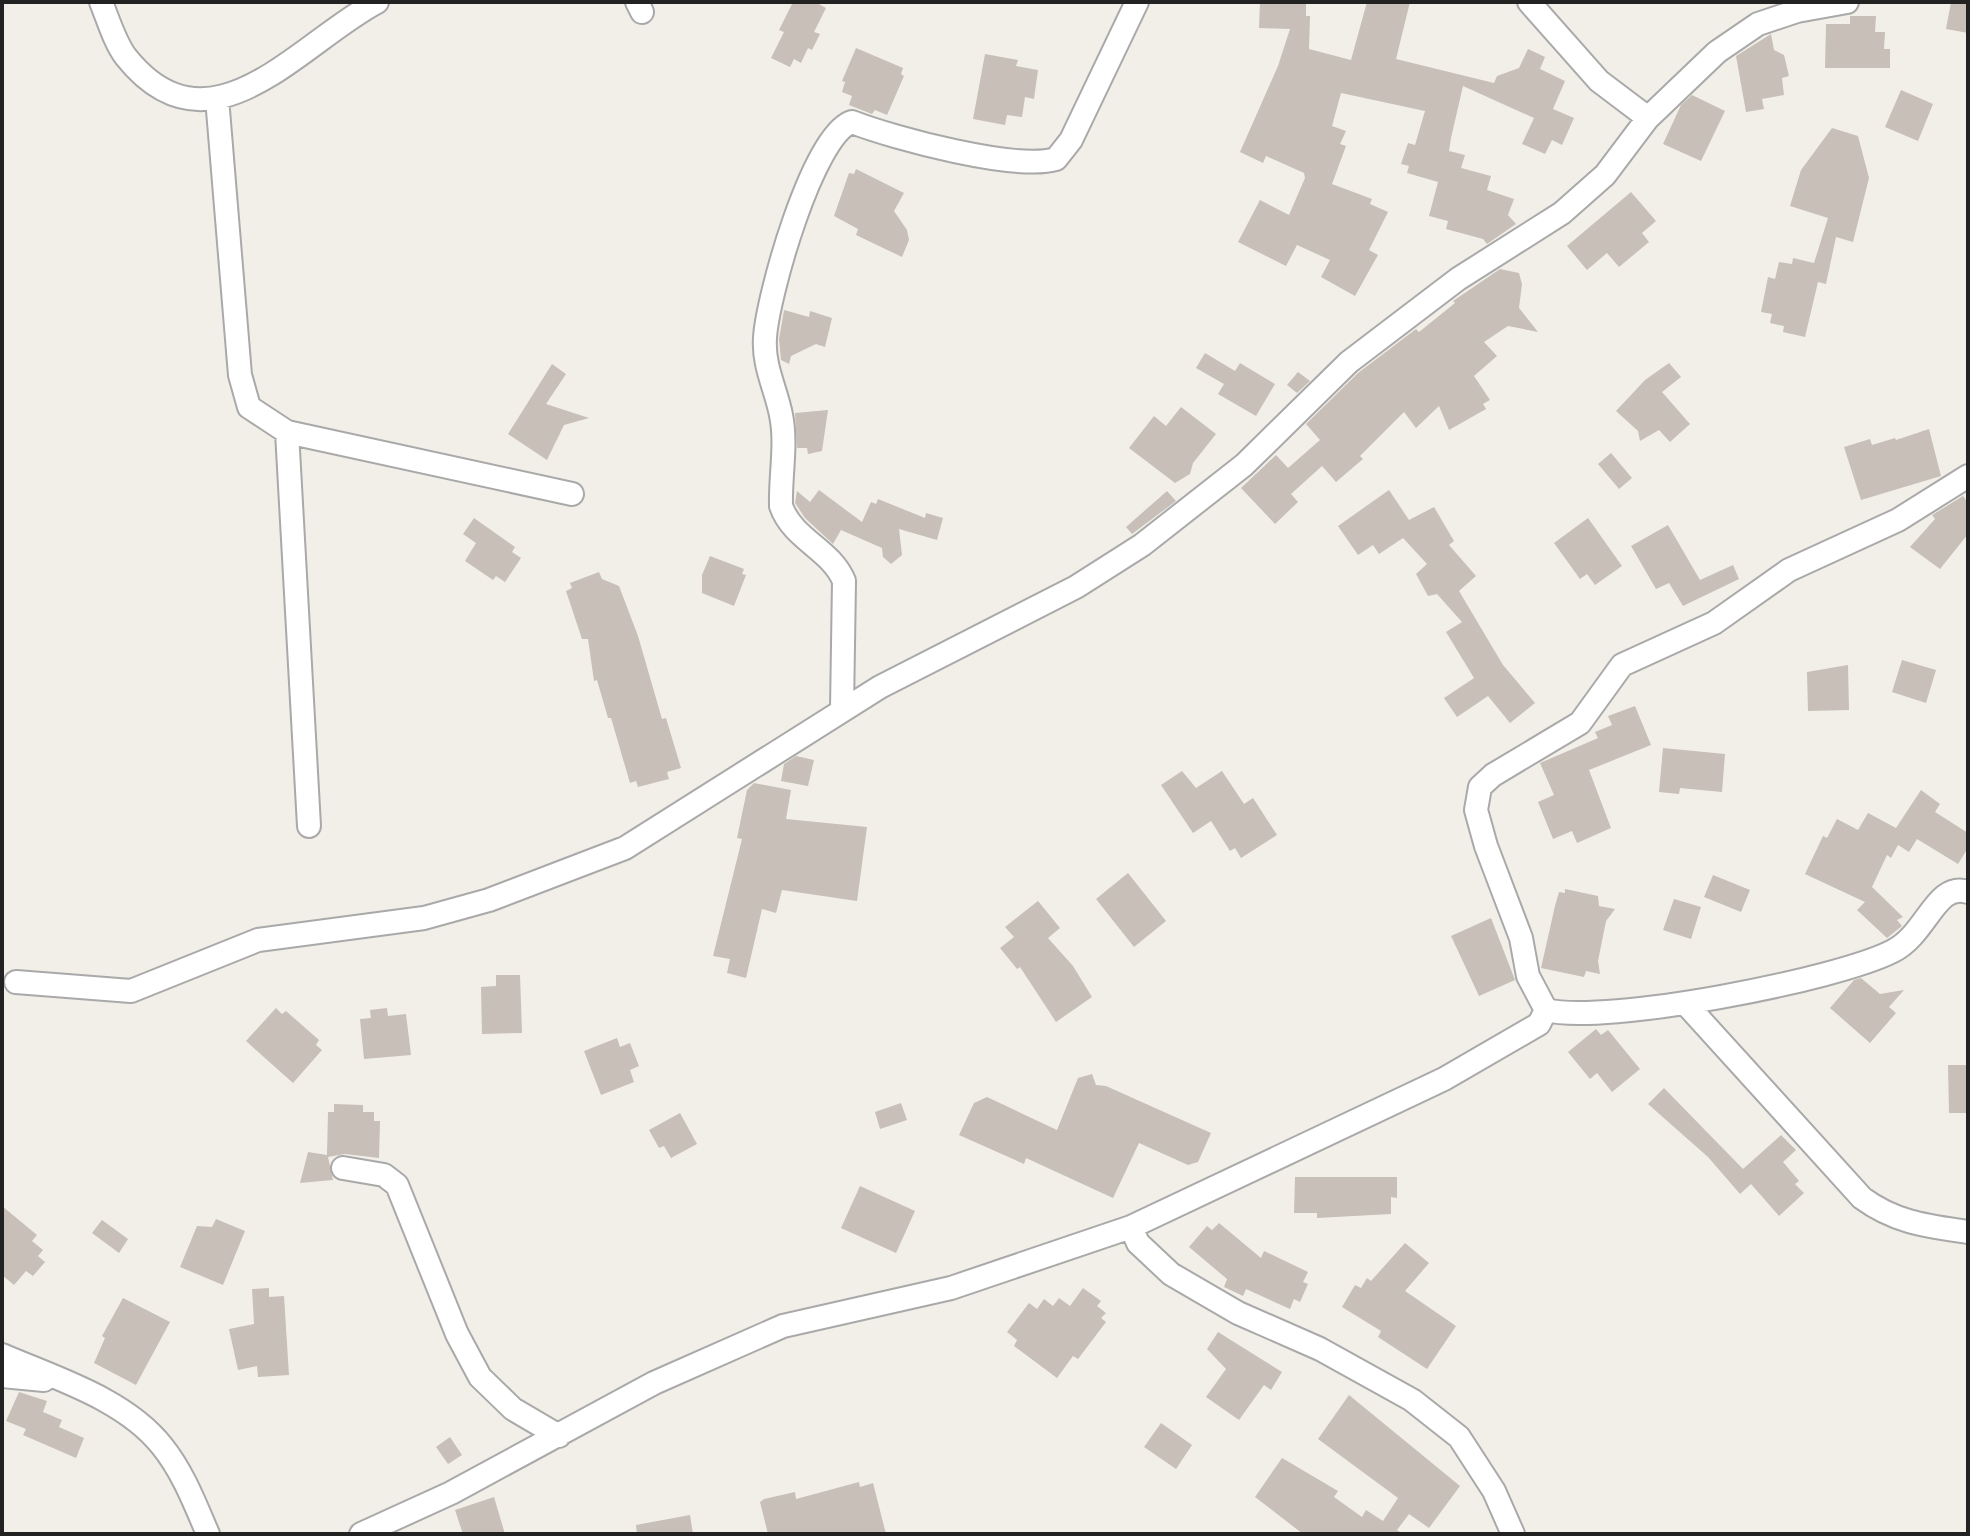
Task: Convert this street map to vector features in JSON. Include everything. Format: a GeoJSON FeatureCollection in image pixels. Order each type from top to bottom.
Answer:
{"type":"FeatureCollection","features":[{"type":"Feature","properties":{"kind":"street"},"geometry":{"type":"LineString","coordinates":[[101,2],[125,56],[156,86],[192,100],[232,97],[284,68],[370,4]]}},
{"type":"Feature","properties":{"kind":"street"},"geometry":{"type":"LineString","coordinates":[[842,709],[844,581],[838,568],[794,530],[784,515],[781,414],[765,357],[772,295],[807,187],[835,138],[846,123],[852,122],[892,136],[1000,158],[1028,163],[1056,159],[1071,140],[1137,2]]}},
{"type":"Feature","properties":{"kind":"street"},"geometry":{"type":"LineString","coordinates":[[1529,2],[1599,81],[1648,118]]}},
{"type":"Feature","properties":{"kind":"street"},"geometry":{"type":"LineString","coordinates":[[16,982],[131,991],[258,940],[424,918],[489,900],[625,848],[842,709],[1076,587],[1142,545],[1244,465],[1349,362],[1458,279],[1562,213],[1605,175],[1648,118],[1717,52],[1758,24],[1808,6],[1847,2]]}},
{"type":"Feature","properties":{"kind":"street"},"geometry":{"type":"LineString","coordinates":[[217,98],[240,375],[249,407],[287,432],[572,494]]}},
{"type":"Feature","properties":{"kind":"street"},"geometry":{"type":"LineString","coordinates":[[287,432],[309,826]]}},
{"type":"Feature","properties":{"kind":"street"},"geometry":{"type":"LineString","coordinates":[[1968,476],[1898,520],[1789,570],[1714,623],[1622,665],[1580,723],[1493,775],[1480,787],[1476,810],[1486,846],[1521,938],[1528,976],[1546,1010],[1562,1014],[1685,1003],[1788,983],[1872,960],[1914,938],[1943,894],[1952,889],[1968,892]]}},
{"type":"Feature","properties":{"kind":"street"},"geometry":{"type":"LineString","coordinates":[[1685,1003],[1862,1198],[1885,1215],[1916,1226],[1968,1232]]}},
{"type":"Feature","properties":{"kind":"street"},"geometry":{"type":"LineString","coordinates":[[361,1534],[451,1493],[654,1383],[783,1326],[951,1288],[1131,1227],[1444,1079],[1524,1035],[1539,1024],[1546,1010]]}},
{"type":"Feature","properties":{"kind":"street"},"geometry":{"type":"LineString","coordinates":[[343,1168],[384,1175],[397,1185],[457,1334],[480,1377],[513,1409],[559,1436]]}},
{"type":"Feature","properties":{"kind":"street"},"geometry":{"type":"LineString","coordinates":[[1131,1227],[1138,1243],[1171,1274],[1238,1313],[1320,1349],[1412,1400],[1459,1437],[1494,1491],[1513,1534]]}},
{"type":"Feature","properties":{"kind":"street"},"geometry":{"type":"LineString","coordinates":[[2,1355],[122,1411],[161,1444],[182,1474],[208,1534]]}},
{"type":"Feature","properties":{"kind":"street"},"geometry":{"type":"LineString","coordinates":[[2,1376],[65,1382]]}},
{"type":"Feature","properties":{"kind":"building"},"geometry":{"type":"Polygon","coordinates":[[[793,2],[815,2],[826,8],[814,32],[820,34],[812,50],[808,48],[801,63],[794,59],[790,67],[771,58],[784,32],[779,30],[793,2]]]}},
{"type":"Feature","properties":{"kind":"building"},"geometry":{"type":"Polygon","coordinates":[[[1260,2],[1306,2],[1306,16],[1310,16],[1309,49],[1351,60],[1367,2],[1410,2],[1396,59],[1494,83],[1497,76],[1519,68],[1528,49],[1545,57],[1540,69],[1565,81],[1553,109],[1574,118],[1562,145],[1552,140],[1545,154],[1522,144],[1534,118],[1463,86],[1451,138],[1449,151],[1465,155],[1461,168],[1491,176],[1487,190],[1514,199],[1508,215],[1516,224],[1487,244],[1483,239],[1446,229],[1448,221],[1429,216],[1438,182],[1407,173],[1409,166],[1401,164],[1408,143],[1415,145],[1425,111],[1341,93],[1332,126],[1346,131],[1340,144],[1346,146],[1332,184],[1372,199],[1370,204],[1388,212],[1369,250],[1378,255],[1355,296],[1321,277],[1330,260],[1297,245],[1286,266],[1238,242],[1260,200],[1289,215],[1305,178],[1304,173],[1266,156],[1263,163],[1240,152],[1278,66],[1290,29],[1259,28],[1260,2]]]}},
{"type":"Feature","properties":{"kind":"building"},"geometry":{"type":"Polygon","coordinates":[[[1951,2],[1968,2],[1968,33],[1946,29],[1951,2]]]}},
{"type":"Feature","properties":{"kind":"building"},"geometry":{"type":"Polygon","coordinates":[[[1850,16],[1876,16],[1875,32],[1885,32],[1884,49],[1890,49],[1890,68],[1825,68],[1826,24],[1850,24],[1850,16]]]}},
{"type":"Feature","properties":{"kind":"building"},"geometry":{"type":"Polygon","coordinates":[[[1771,34],[1774,50],[1784,55],[1789,76],[1782,78],[1784,95],[1762,99],[1764,109],[1746,112],[1736,56],[1771,34]]]}},
{"type":"Feature","properties":{"kind":"building"},"geometry":{"type":"Polygon","coordinates":[[[856,48],[903,68],[901,74],[904,76],[887,115],[875,110],[872,114],[849,105],[852,96],[842,92],[845,82],[842,81],[856,48]]]}},
{"type":"Feature","properties":{"kind":"building"},"geometry":{"type":"Polygon","coordinates":[[[985,54],[1018,60],[1016,66],[1038,70],[1034,99],[1025,97],[1022,117],[1007,115],[1005,125],[973,119],[985,54]]]}},
{"type":"Feature","properties":{"kind":"building"},"geometry":{"type":"Polygon","coordinates":[[[1901,90],[1933,104],[1918,141],[1885,127],[1901,90]]]}},
{"type":"Feature","properties":{"kind":"building"},"geometry":{"type":"Polygon","coordinates":[[[1692,95],[1725,111],[1701,161],[1663,144],[1681,105],[1692,95]]]}},
{"type":"Feature","properties":{"kind":"building"},"geometry":{"type":"Polygon","coordinates":[[[1832,128],[1858,136],[1869,178],[1853,242],[1836,237],[1826,284],[1818,282],[1805,337],[1783,332],[1784,326],[1770,323],[1772,314],[1761,312],[1768,277],[1775,279],[1779,262],[1792,264],[1793,258],[1814,263],[1828,218],[1790,206],[1801,170],[1832,128]]]}},
{"type":"Feature","properties":{"kind":"building"},"geometry":{"type":"Polygon","coordinates":[[[856,169],[904,193],[894,211],[907,230],[909,240],[902,257],[856,235],[858,229],[834,216],[849,173],[854,174],[856,169]]]}},
{"type":"Feature","properties":{"kind":"building"},"geometry":{"type":"Polygon","coordinates":[[[1631,192],[1656,221],[1642,233],[1649,242],[1619,267],[1607,253],[1587,270],[1567,246],[1631,192]]]}},
{"type":"Feature","properties":{"kind":"building"},"geometry":{"type":"Polygon","coordinates":[[[1500,269],[1519,273],[1522,284],[1519,308],[1538,332],[1508,326],[1484,342],[1497,356],[1474,376],[1490,400],[1483,404],[1486,409],[1449,430],[1439,406],[1416,428],[1404,412],[1360,456],[1363,459],[1336,482],[1322,466],[1291,494],[1298,502],[1275,524],[1241,488],[1276,455],[1288,468],[1320,440],[1306,424],[1358,373],[1416,329],[1419,332],[1455,303],[1453,301],[1500,269]]]}},
{"type":"Feature","properties":{"kind":"building"},"geometry":{"type":"Polygon","coordinates":[[[784,310],[809,317],[810,311],[832,318],[825,347],[816,344],[791,356],[789,364],[781,360],[779,339],[784,310]]]}},
{"type":"Feature","properties":{"kind":"building"},"geometry":{"type":"Polygon","coordinates":[[[1205,353],[1235,371],[1240,363],[1275,384],[1256,416],[1218,394],[1224,384],[1196,368],[1205,353]]]}},
{"type":"Feature","properties":{"kind":"building"},"geometry":{"type":"Polygon","coordinates":[[[1669,363],[1681,377],[1662,392],[1690,424],[1670,442],[1659,430],[1640,441],[1638,431],[1616,411],[1645,380],[1669,363]]]}},
{"type":"Feature","properties":{"kind":"building"},"geometry":{"type":"Polygon","coordinates":[[[552,364],[566,374],[546,404],[589,418],[564,425],[547,460],[508,434],[552,364]]]}},
{"type":"Feature","properties":{"kind":"building"},"geometry":{"type":"Polygon","coordinates":[[[1298,372],[1310,381],[1297,393],[1287,385],[1298,372]]]}},
{"type":"Feature","properties":{"kind":"building"},"geometry":{"type":"Polygon","coordinates":[[[1181,407],[1216,434],[1193,463],[1190,474],[1175,483],[1129,448],[1154,416],[1166,426],[1181,407]]]}},
{"type":"Feature","properties":{"kind":"building"},"geometry":{"type":"Polygon","coordinates":[[[828,410],[822,451],[808,454],[807,448],[797,448],[795,413],[828,410]]]}},
{"type":"Feature","properties":{"kind":"building"},"geometry":{"type":"Polygon","coordinates":[[[1929,429],[1941,476],[1861,500],[1844,447],[1870,439],[1872,445],[1896,440],[1929,429]]]}},
{"type":"Feature","properties":{"kind":"building"},"geometry":{"type":"Polygon","coordinates":[[[1611,453],[1632,478],[1619,489],[1598,464],[1611,453]]]}},
{"type":"Feature","properties":{"kind":"building"},"geometry":{"type":"Polygon","coordinates":[[[819,490],[862,522],[871,502],[876,504],[878,499],[925,518],[926,513],[943,518],[937,540],[899,529],[902,555],[891,564],[883,557],[882,548],[841,530],[833,544],[805,518],[795,503],[797,491],[810,502],[819,490]]]}},
{"type":"Feature","properties":{"kind":"building"},"geometry":{"type":"Polygon","coordinates":[[[1389,490],[1409,520],[1434,507],[1454,541],[1449,545],[1476,576],[1459,591],[1503,665],[1535,703],[1510,723],[1488,696],[1457,717],[1444,698],[1474,678],[1446,632],[1462,622],[1437,594],[1428,596],[1416,574],[1427,564],[1403,538],[1379,554],[1373,545],[1358,555],[1338,526],[1389,490]]]}},
{"type":"Feature","properties":{"kind":"building"},"geometry":{"type":"Polygon","coordinates":[[[1167,491],[1176,501],[1132,534],[1126,527],[1167,491]]]}},
{"type":"Feature","properties":{"kind":"building"},"geometry":{"type":"Polygon","coordinates":[[[1963,496],[1968,503],[1968,534],[1940,569],[1910,547],[1935,519],[1932,515],[1963,496]]]}},
{"type":"Feature","properties":{"kind":"building"},"geometry":{"type":"Polygon","coordinates":[[[474,518],[515,547],[512,552],[521,558],[505,582],[496,576],[493,580],[465,561],[476,543],[463,534],[474,518]]]}},
{"type":"Feature","properties":{"kind":"building"},"geometry":{"type":"Polygon","coordinates":[[[1588,518],[1622,566],[1595,585],[1587,574],[1580,579],[1554,543],[1588,518]]]}},
{"type":"Feature","properties":{"kind":"building"},"geometry":{"type":"Polygon","coordinates":[[[1668,525],[1700,580],[1733,565],[1739,579],[1683,606],[1669,583],[1656,589],[1631,546],[1668,525]]]}},
{"type":"Feature","properties":{"kind":"building"},"geometry":{"type":"Polygon","coordinates":[[[710,556],[744,569],[742,574],[746,575],[734,606],[702,593],[702,575],[710,556]]]}},
{"type":"Feature","properties":{"kind":"building"},"geometry":{"type":"Polygon","coordinates":[[[599,572],[602,579],[619,586],[638,636],[662,719],[666,718],[681,768],[667,772],[669,779],[638,787],[636,781],[630,783],[611,718],[608,718],[597,680],[594,681],[588,639],[582,639],[566,591],[572,588],[570,583],[599,572]]]}},
{"type":"Feature","properties":{"kind":"building"},"geometry":{"type":"Polygon","coordinates":[[[1902,660],[1936,670],[1926,703],[1892,692],[1902,660]]]}},
{"type":"Feature","properties":{"kind":"building"},"geometry":{"type":"Polygon","coordinates":[[[1848,665],[1849,710],[1808,711],[1807,672],[1848,665]]]}},
{"type":"Feature","properties":{"kind":"building"},"geometry":{"type":"Polygon","coordinates":[[[1635,706],[1651,745],[1589,770],[1611,828],[1577,843],[1572,831],[1553,839],[1538,802],[1554,795],[1540,763],[1598,738],[1595,732],[1612,725],[1608,716],[1635,706]]]}},
{"type":"Feature","properties":{"kind":"building"},"geometry":{"type":"Polygon","coordinates":[[[1663,748],[1725,754],[1722,792],[1680,788],[1679,794],[1659,792],[1663,748]]]}},
{"type":"Feature","properties":{"kind":"building"},"geometry":{"type":"Polygon","coordinates":[[[796,756],[814,760],[808,786],[781,781],[784,764],[796,756]]]}},
{"type":"Feature","properties":{"kind":"building"},"geometry":{"type":"Polygon","coordinates":[[[1182,771],[1196,788],[1222,771],[1244,804],[1253,798],[1277,835],[1241,858],[1235,848],[1230,851],[1211,821],[1193,833],[1161,785],[1182,771]]]}},
{"type":"Feature","properties":{"kind":"building"},"geometry":{"type":"Polygon","coordinates":[[[754,783],[791,790],[786,819],[867,827],[857,901],[782,890],[776,913],[762,909],[746,978],[727,973],[730,959],[713,956],[742,839],[737,838],[747,790],[754,783]]]}},
{"type":"Feature","properties":{"kind":"building"},"geometry":{"type":"Polygon","coordinates":[[[1921,790],[1940,804],[1935,812],[1968,833],[1968,848],[1958,864],[1917,839],[1909,852],[1898,845],[1891,858],[1887,855],[1872,887],[1903,917],[1897,920],[1902,926],[1887,938],[1857,910],[1865,902],[1805,874],[1823,836],[1827,838],[1837,819],[1858,830],[1868,813],[1896,828],[1921,790]]]}},
{"type":"Feature","properties":{"kind":"building"},"geometry":{"type":"Polygon","coordinates":[[[1128,873],[1166,921],[1134,947],[1096,899],[1128,873]]]}},
{"type":"Feature","properties":{"kind":"building"},"geometry":{"type":"Polygon","coordinates":[[[1713,875],[1750,890],[1741,912],[1704,897],[1713,875]]]}},
{"type":"Feature","properties":{"kind":"building"},"geometry":{"type":"Polygon","coordinates":[[[1565,889],[1598,896],[1599,906],[1615,909],[1606,921],[1598,961],[1600,974],[1586,971],[1584,977],[1541,968],[1559,892],[1565,893],[1565,889]]]}},
{"type":"Feature","properties":{"kind":"building"},"geometry":{"type":"Polygon","coordinates":[[[1674,899],[1701,907],[1691,939],[1663,930],[1674,899]]]}},
{"type":"Feature","properties":{"kind":"building"},"geometry":{"type":"Polygon","coordinates":[[[1038,901],[1060,928],[1048,938],[1073,966],[1092,997],[1056,1022],[1020,967],[1017,969],[1000,948],[1014,937],[1005,927],[1038,901]]]}},
{"type":"Feature","properties":{"kind":"building"},"geometry":{"type":"Polygon","coordinates":[[[1491,918],[1515,980],[1479,996],[1451,936],[1491,918]]]}},
{"type":"Feature","properties":{"kind":"building"},"geometry":{"type":"Polygon","coordinates":[[[496,975],[520,975],[522,1033],[482,1034],[481,987],[496,986],[496,975]]]}},
{"type":"Feature","properties":{"kind":"building"},"geometry":{"type":"Polygon","coordinates":[[[1861,978],[1880,994],[1904,990],[1889,1007],[1896,1013],[1870,1043],[1830,1008],[1854,980],[1861,978]]]}},
{"type":"Feature","properties":{"kind":"building"},"geometry":{"type":"Polygon","coordinates":[[[276,1008],[282,1014],[286,1011],[319,1040],[316,1045],[322,1050],[293,1083],[246,1041],[276,1008]]]}},
{"type":"Feature","properties":{"kind":"building"},"geometry":{"type":"Polygon","coordinates":[[[387,1008],[388,1016],[406,1014],[411,1055],[364,1059],[360,1019],[371,1018],[370,1010],[387,1008]]]}},
{"type":"Feature","properties":{"kind":"building"},"geometry":{"type":"Polygon","coordinates":[[[1596,1029],[1601,1035],[1608,1030],[1640,1069],[1612,1092],[1597,1073],[1590,1079],[1568,1052],[1596,1029]]]}},
{"type":"Feature","properties":{"kind":"building"},"geometry":{"type":"Polygon","coordinates":[[[617,1038],[620,1047],[630,1043],[639,1066],[630,1070],[634,1082],[601,1095],[584,1051],[617,1038]]]}},
{"type":"Feature","properties":{"kind":"building"},"geometry":{"type":"Polygon","coordinates":[[[1948,1065],[1968,1065],[1968,1113],[1949,1113],[1948,1065]]]}},
{"type":"Feature","properties":{"kind":"building"},"geometry":{"type":"Polygon","coordinates":[[[1092,1074],[1096,1085],[1106,1086],[1211,1133],[1198,1162],[1188,1165],[1139,1143],[1113,1198],[1026,1158],[1024,1164],[959,1135],[974,1103],[987,1097],[1057,1130],[1078,1078],[1092,1074]]]}},
{"type":"Feature","properties":{"kind":"building"},"geometry":{"type":"Polygon","coordinates":[[[1664,1088],[1743,1169],[1781,1135],[1796,1150],[1783,1162],[1799,1181],[1795,1184],[1804,1193],[1779,1216],[1751,1184],[1740,1194],[1708,1157],[1648,1104],[1664,1088]]]}},
{"type":"Feature","properties":{"kind":"building"},"geometry":{"type":"Polygon","coordinates":[[[901,1103],[907,1120],[880,1129],[875,1112],[901,1103]]]}},
{"type":"Feature","properties":{"kind":"building"},"geometry":{"type":"Polygon","coordinates":[[[334,1104],[363,1105],[363,1112],[374,1112],[374,1121],[380,1121],[379,1158],[345,1154],[328,1157],[333,1180],[300,1183],[308,1152],[327,1155],[328,1112],[334,1112],[334,1104]]]}},
{"type":"Feature","properties":{"kind":"building"},"geometry":{"type":"Polygon","coordinates":[[[680,1113],[697,1144],[671,1158],[664,1146],[659,1148],[649,1130],[680,1113]]]}},
{"type":"Feature","properties":{"kind":"building"},"geometry":{"type":"Polygon","coordinates":[[[1295,1177],[1397,1177],[1397,1198],[1391,1197],[1391,1214],[1317,1218],[1317,1213],[1294,1213],[1295,1177]]]}},
{"type":"Feature","properties":{"kind":"building"},"geometry":{"type":"Polygon","coordinates":[[[860,1186],[915,1211],[896,1253],[841,1228],[860,1186]]]}},
{"type":"Feature","properties":{"kind":"building"},"geometry":{"type":"Polygon","coordinates":[[[2,1206],[37,1235],[32,1241],[43,1250],[38,1256],[45,1262],[33,1276],[26,1271],[14,1285],[2,1275],[2,1206]]]}},
{"type":"Feature","properties":{"kind":"building"},"geometry":{"type":"Polygon","coordinates":[[[216,1219],[245,1231],[223,1285],[180,1267],[197,1226],[212,1227],[216,1219]]]}},
{"type":"Feature","properties":{"kind":"building"},"geometry":{"type":"Polygon","coordinates":[[[102,1220],[128,1239],[119,1253],[92,1233],[102,1220]]]}},
{"type":"Feature","properties":{"kind":"building"},"geometry":{"type":"Polygon","coordinates":[[[1219,1223],[1261,1258],[1264,1251],[1308,1272],[1303,1282],[1308,1284],[1300,1302],[1294,1299],[1290,1309],[1246,1289],[1243,1296],[1224,1287],[1227,1279],[1189,1247],[1207,1226],[1212,1230],[1219,1223]]]}},
{"type":"Feature","properties":{"kind":"building"},"geometry":{"type":"Polygon","coordinates":[[[1405,1243],[1429,1263],[1405,1291],[1456,1326],[1427,1369],[1378,1337],[1381,1331],[1342,1307],[1355,1285],[1361,1288],[1367,1278],[1371,1281],[1405,1243]]]}},
{"type":"Feature","properties":{"kind":"building"},"geometry":{"type":"Polygon","coordinates":[[[269,1288],[269,1297],[284,1296],[289,1375],[258,1377],[257,1366],[238,1370],[229,1329],[254,1324],[252,1289],[269,1288]]]}},
{"type":"Feature","properties":{"kind":"building"},"geometry":{"type":"Polygon","coordinates":[[[1083,1288],[1101,1301],[1097,1306],[1106,1313],[1101,1318],[1106,1322],[1078,1359],[1073,1356],[1057,1378],[1014,1346],[1017,1340],[1007,1332],[1029,1303],[1037,1309],[1044,1299],[1053,1306],[1059,1298],[1070,1306],[1083,1288]]]}},
{"type":"Feature","properties":{"kind":"building"},"geometry":{"type":"Polygon","coordinates":[[[123,1298],[170,1322],[136,1385],[94,1363],[105,1338],[102,1336],[123,1298]]]}},
{"type":"Feature","properties":{"kind":"building"},"geometry":{"type":"Polygon","coordinates":[[[1218,1332],[1282,1372],[1271,1390],[1264,1385],[1239,1420],[1206,1397],[1226,1369],[1207,1349],[1218,1332]]]}},
{"type":"Feature","properties":{"kind":"building"},"geometry":{"type":"Polygon","coordinates":[[[19,1392],[47,1401],[43,1412],[62,1420],[59,1427],[84,1438],[76,1458],[23,1435],[26,1429],[6,1421],[19,1392]]]}},
{"type":"Feature","properties":{"kind":"building"},"geometry":{"type":"Polygon","coordinates":[[[1349,1395],[1460,1486],[1429,1528],[1409,1514],[1397,1530],[1403,1534],[1303,1534],[1255,1497],[1282,1458],[1338,1491],[1334,1497],[1362,1517],[1366,1510],[1383,1521],[1398,1498],[1318,1439],[1349,1395]]]}},
{"type":"Feature","properties":{"kind":"building"},"geometry":{"type":"Polygon","coordinates":[[[1161,1423],[1192,1445],[1176,1469],[1144,1447],[1161,1423]]]}},
{"type":"Feature","properties":{"kind":"building"},"geometry":{"type":"Polygon","coordinates":[[[450,1437],[462,1455],[448,1464],[436,1447],[450,1437]]]}},
{"type":"Feature","properties":{"kind":"building"},"geometry":{"type":"Polygon","coordinates":[[[859,1482],[860,1487],[873,1483],[886,1534],[768,1534],[760,1502],[764,1499],[795,1492],[796,1499],[859,1482]]]}},
{"type":"Feature","properties":{"kind":"building"},"geometry":{"type":"Polygon","coordinates":[[[494,1497],[505,1534],[463,1534],[455,1510],[494,1497]]]}},
{"type":"Feature","properties":{"kind":"building"},"geometry":{"type":"Polygon","coordinates":[[[690,1515],[693,1534],[637,1534],[636,1525],[690,1515]]]}}]}
